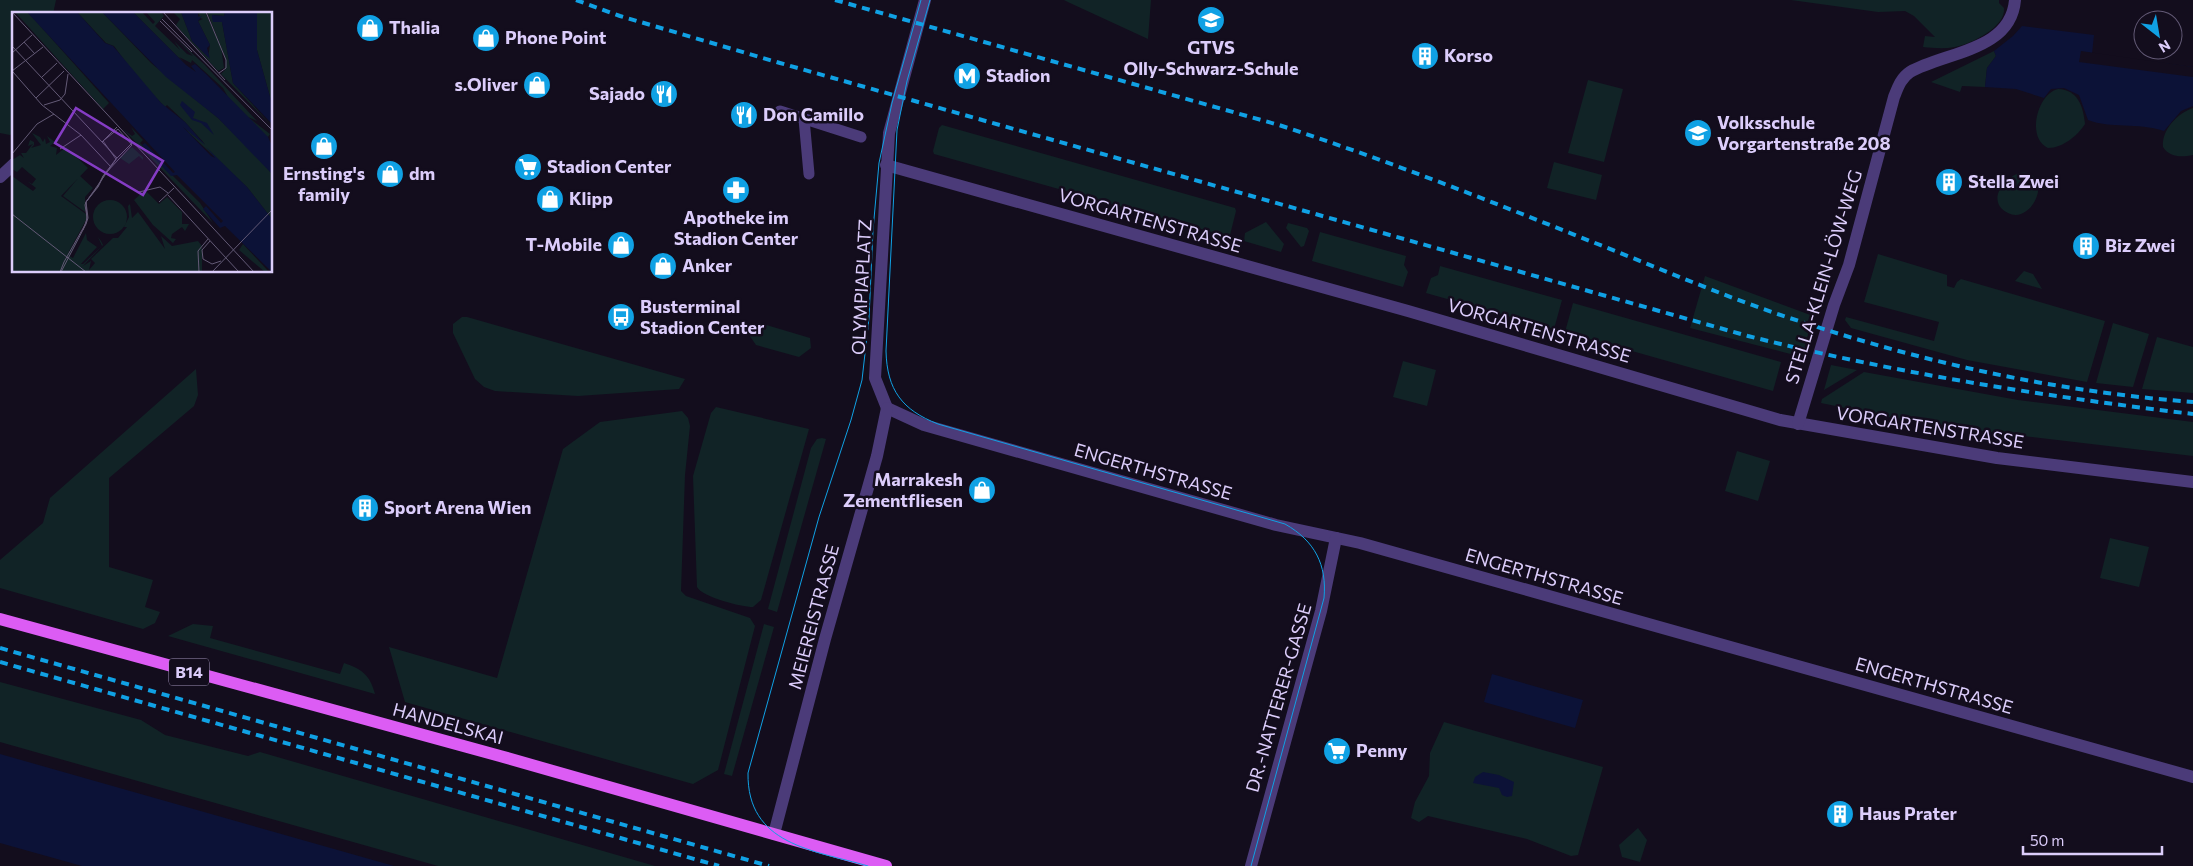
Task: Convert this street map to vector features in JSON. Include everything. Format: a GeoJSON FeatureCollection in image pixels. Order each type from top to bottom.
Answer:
{"type":"FeatureCollection","features":[{"type":"Feature","properties":{"kind":"main road","name":"HANDELSKAI"},"geometry":{"type":"LineString","coordinates":[[0,619],[886,866]]}},
{"type":"Feature","properties":{"kind":"street"},"geometry":{"type":"LineString","coordinates":[[886,165],[889,134],[925,0]]}},
{"type":"Feature","properties":{"kind":"street","name":"STELLA-KLEIN-LÖW-WEG"},"geometry":{"type":"LineString","coordinates":[[1798,424],[1834,305],[1849,265],[1894,97],[1900,82],[1910,72],[1952,58],[1997,34],[2012,18],[2015,0]]}},
{"type":"Feature","properties":{"kind":"street"},"geometry":{"type":"LineString","coordinates":[[780,111],[861,137]]}},
{"type":"Feature","properties":{"kind":"street"},"geometry":{"type":"LineString","coordinates":[[804,119],[809,174]]}},
{"type":"Feature","properties":{"kind":"street","name":"OLYMPIAPLATZ"},"geometry":{"type":"LineString","coordinates":[[886,165],[875,378],[887,408]]}},
{"type":"Feature","properties":{"kind":"street","name":"VORGARTENSTRASSE"},"geometry":{"type":"LineString","coordinates":[[886,165],[1798,424],[1997,458],[2193,482]]}},
{"type":"Feature","properties":{"kind":"street"},"geometry":{"type":"LineString","coordinates":[[0,177],[12,166]]}},
{"type":"Feature","properties":{"kind":"street","name":"ENGERTHSTRASSE"},"geometry":{"type":"LineString","coordinates":[[887,408],[924,425],[1276,525],[1336,538],[2193,777]]}},
{"type":"Feature","properties":{"kind":"street","name":"MEIEREISTRASSE"},"geometry":{"type":"LineString","coordinates":[[774,834],[825,640],[877,456],[887,408]]}},
{"type":"Feature","properties":{"kind":"street","name":"DR.-NATTERER-GASSE"},"geometry":{"type":"LineString","coordinates":[[1251,866],[1322,612],[1336,538]]}},
{"type":"Feature","properties":{"kind":"shaded area"},"geometry":{"type":"Polygon","coordinates":[[[0,0],[56,0],[53,12],[12,12],[12,134],[0,133],[0,0]]]}},
{"type":"Feature","properties":{"kind":"shaded area"},"geometry":{"type":"Polygon","coordinates":[[[1064,0],[1151,0],[1148,39],[1070,3],[1064,0]]]}},
{"type":"Feature","properties":{"kind":"shaded area"},"geometry":{"type":"Polygon","coordinates":[[[1791,0],[1999,0],[1999,3],[2004,8],[1999,22],[1986,34],[1962,45],[1951,48],[1939,48],[1923,47],[1925,36],[1935,37],[1914,16],[1905,11],[1878,12],[1791,0]]]}},
{"type":"Feature","properties":{"kind":"shaded area"},"geometry":{"type":"Polygon","coordinates":[[[2022,26],[2094,35],[2092,54],[2193,67],[2193,106],[2181,111],[2164,131],[2154,128],[2097,123],[2088,120],[2079,95],[2064,88],[2051,89],[2044,98],[2016,89],[1985,87],[1987,68],[1996,56],[1994,51],[2022,26]]]}},
{"type":"Feature","properties":{"kind":"shaded area"},"geometry":{"type":"Polygon","coordinates":[[[1994,51],[1996,56],[1987,68],[1985,87],[1962,86],[1960,92],[1931,82],[1994,51]]]}},
{"type":"Feature","properties":{"kind":"shaded area"},"geometry":{"type":"Polygon","coordinates":[[[1588,80],[1623,89],[1604,162],[1568,153],[1588,80]]]}},
{"type":"Feature","properties":{"kind":"shaded area"},"geometry":{"type":"Polygon","coordinates":[[[2058,89],[2070,92],[2075,96],[2081,105],[2085,124],[2070,140],[2059,146],[2048,148],[2041,143],[2037,135],[2037,117],[2044,99],[2058,89]]]}},
{"type":"Feature","properties":{"kind":"shaded area"},"geometry":{"type":"Polygon","coordinates":[[[2193,108],[2193,155],[2173,155],[2163,147],[2165,134],[2176,118],[2193,108]]]}},
{"type":"Feature","properties":{"kind":"shaded area"},"geometry":{"type":"Polygon","coordinates":[[[942,125],[1235,208],[1236,211],[1230,235],[1226,236],[934,154],[933,151],[939,128],[942,125]]]}},
{"type":"Feature","properties":{"kind":"shaded area"},"geometry":{"type":"Polygon","coordinates":[[[1554,162],[1602,175],[1596,200],[1547,188],[1554,162]]]}},
{"type":"Feature","properties":{"kind":"shaded area"},"geometry":{"type":"Polygon","coordinates":[[[2024,172],[2033,176],[2037,182],[2036,199],[2031,207],[2024,212],[2017,215],[2008,213],[2001,208],[1998,202],[2000,189],[2011,178],[2024,172]]]}},
{"type":"Feature","properties":{"kind":"shaded area"},"geometry":{"type":"Polygon","coordinates":[[[1266,222],[1284,244],[1281,252],[1244,241],[1245,233],[1266,222]]]}},
{"type":"Feature","properties":{"kind":"shaded area"},"geometry":{"type":"Polygon","coordinates":[[[1288,223],[1307,228],[1309,231],[1304,246],[1301,247],[1286,228],[1288,223]]]}},
{"type":"Feature","properties":{"kind":"shaded area"},"geometry":{"type":"Polygon","coordinates":[[[1320,232],[1406,256],[1404,265],[1408,272],[1403,287],[1312,261],[1320,232]]]}},
{"type":"Feature","properties":{"kind":"shaded area"},"geometry":{"type":"Polygon","coordinates":[[[1878,254],[1947,275],[1947,286],[1954,288],[1961,279],[2105,321],[2087,382],[1967,360],[1851,328],[1845,320],[1846,317],[1934,341],[1939,322],[1864,302],[1878,254]]]}},
{"type":"Feature","properties":{"kind":"shaded area"},"geometry":{"type":"Polygon","coordinates":[[[1440,266],[1562,300],[1554,329],[1426,293],[1431,278],[1438,275],[1440,266]]]}},
{"type":"Feature","properties":{"kind":"shaded area"},"geometry":{"type":"Polygon","coordinates":[[[2024,271],[2033,274],[2042,289],[2015,281],[2024,271]]]}},
{"type":"Feature","properties":{"kind":"shaded area"},"geometry":{"type":"Polygon","coordinates":[[[1705,276],[1813,316],[1802,357],[1690,328],[1705,276]]]}},
{"type":"Feature","properties":{"kind":"shaded area"},"geometry":{"type":"Polygon","coordinates":[[[1573,303],[1781,362],[1773,391],[1565,332],[1573,303]]]}},
{"type":"Feature","properties":{"kind":"shaded area"},"geometry":{"type":"Polygon","coordinates":[[[462,317],[685,379],[679,389],[578,396],[495,391],[484,387],[475,379],[453,333],[453,324],[462,317]]]}},
{"type":"Feature","properties":{"kind":"shaded area"},"geometry":{"type":"Polygon","coordinates":[[[2113,323],[2149,334],[2133,387],[2096,383],[2113,323]]]}},
{"type":"Feature","properties":{"kind":"shaded area"},"geometry":{"type":"Polygon","coordinates":[[[763,324],[810,338],[811,348],[799,357],[756,345],[747,332],[763,324]]]}},
{"type":"Feature","properties":{"kind":"shaded area"},"geometry":{"type":"Polygon","coordinates":[[[2157,337],[2193,347],[2193,393],[2142,389],[2157,337]]]}},
{"type":"Feature","properties":{"kind":"shaded area"},"geometry":{"type":"Polygon","coordinates":[[[1403,361],[1436,370],[1427,406],[1393,397],[1403,361]]]}},
{"type":"Feature","properties":{"kind":"shaded area"},"geometry":{"type":"Polygon","coordinates":[[[1831,365],[1857,370],[1824,390],[1831,365]]]}},
{"type":"Feature","properties":{"kind":"shaded area"},"geometry":{"type":"Polygon","coordinates":[[[196,369],[198,395],[194,406],[109,478],[109,567],[153,580],[145,607],[160,612],[155,623],[143,629],[0,588],[0,560],[43,523],[50,498],[196,369]]]}},
{"type":"Feature","properties":{"kind":"shaded area"},"geometry":{"type":"Polygon","coordinates":[[[1864,372],[2018,400],[2193,422],[2193,456],[1972,430],[1894,418],[1821,403],[1822,399],[1864,372]]]}},
{"type":"Feature","properties":{"kind":"shaded area"},"geometry":{"type":"Polygon","coordinates":[[[716,407],[809,429],[761,600],[753,607],[714,598],[700,591],[697,587],[693,476],[711,413],[716,407]]]}},
{"type":"Feature","properties":{"kind":"shaded area"},"geometry":{"type":"Polygon","coordinates":[[[682,411],[688,418],[690,426],[685,475],[681,591],[686,596],[750,618],[755,626],[718,770],[693,784],[405,702],[389,647],[497,678],[563,449],[600,422],[682,411]]]}},
{"type":"Feature","properties":{"kind":"shaded area"},"geometry":{"type":"Polygon","coordinates":[[[817,439],[826,439],[777,612],[768,609],[811,448],[817,439]]]}},
{"type":"Feature","properties":{"kind":"shaded area"},"geometry":{"type":"Polygon","coordinates":[[[1737,451],[1770,461],[1758,501],[1725,491],[1737,451]]]}},
{"type":"Feature","properties":{"kind":"shaded area"},"geometry":{"type":"Polygon","coordinates":[[[2110,538],[2149,547],[2139,587],[2100,578],[2110,538]]]}},
{"type":"Feature","properties":{"kind":"shaded area"},"geometry":{"type":"Polygon","coordinates":[[[193,624],[213,626],[210,638],[340,674],[344,663],[350,665],[368,677],[375,694],[168,636],[193,624]]]}},
{"type":"Feature","properties":{"kind":"shaded area"},"geometry":{"type":"Polygon","coordinates":[[[764,624],[774,627],[732,776],[724,774],[764,624]]]}},
{"type":"Feature","properties":{"kind":"shaded area"},"geometry":{"type":"Polygon","coordinates":[[[1492,674],[1583,700],[1575,728],[1484,702],[1492,674]]]}},
{"type":"Feature","properties":{"kind":"shaded area"},"geometry":{"type":"Polygon","coordinates":[[[0,682],[141,720],[165,735],[248,756],[260,752],[655,866],[438,866],[0,742],[0,682]]]}},
{"type":"Feature","properties":{"kind":"shaded area"},"geometry":{"type":"Polygon","coordinates":[[[1444,722],[1603,767],[1578,855],[1571,856],[1527,839],[1428,816],[1419,822],[1411,818],[1415,802],[1429,776],[1430,753],[1444,722]]]}},
{"type":"Feature","properties":{"kind":"shaded area"},"geometry":{"type":"Polygon","coordinates":[[[0,754],[394,866],[82,866],[0,843],[0,754]]]}},
{"type":"Feature","properties":{"kind":"shaded area"},"geometry":{"type":"Polygon","coordinates":[[[1483,772],[1499,775],[1514,782],[1512,796],[1502,795],[1499,788],[1473,783],[1475,777],[1483,772]]]}},
{"type":"Feature","properties":{"kind":"shaded area"},"geometry":{"type":"Polygon","coordinates":[[[1638,828],[1647,840],[1640,862],[1622,857],[1619,845],[1638,828]]]}},
{"type":"Feature","properties":{"kind":"pier"},"geometry":{"type":"Polygon","coordinates":[[[2081,51],[2133,58],[2133,60],[2193,67],[2193,77],[2079,62],[2081,51]]]}},
{"type":"Feature","properties":{"kind":"tram line"},"geometry":{"type":"LineString","coordinates":[[868,866],[806,849],[771,830],[759,816],[751,797],[748,773],[819,517],[862,380],[869,318],[873,230],[879,163],[892,103],[921,0]]}},
{"type":"Feature","properties":{"kind":"tram line"},"geometry":{"type":"LineString","coordinates":[[930,0],[907,81],[897,130],[886,351],[889,377],[899,397],[915,412],[938,424],[1285,524],[1304,538],[1317,555],[1321,565],[1324,598],[1251,866]]}},
{"type":"Feature","properties":{"kind":"railway"},"geometry":{"type":"LineString","coordinates":[[576,0],[620,16],[780,63],[1748,336],[1858,361],[1969,382],[2193,414]]}},
{"type":"Feature","properties":{"kind":"railway"},"geometry":{"type":"LineString","coordinates":[[835,0],[1279,125],[1438,181],[1750,304],[1850,337],[1898,351],[1995,374],[2094,391],[2193,402]]}},
{"type":"Feature","properties":{"kind":"railway"},"geometry":{"type":"LineString","coordinates":[[0,648],[769,866]]}},
{"type":"Feature","properties":{"kind":"railway"},"geometry":{"type":"LineString","coordinates":[[0,662],[719,866]]}},
{"type":"Feature","properties":{"kind":"place","name":"GTVS Olly-Schwarz-Schule"},"geometry":{"type":"Point","coordinates":[1211,20]}},
{"type":"Feature","properties":{"kind":"place","name":"Thalia"},"geometry":{"type":"Point","coordinates":[370,28]}},
{"type":"Feature","properties":{"kind":"place","name":"Phone Point"},"geometry":{"type":"Point","coordinates":[486,38]}},
{"type":"Feature","properties":{"kind":"place","name":"Korso"},"geometry":{"type":"Point","coordinates":[1425,56]}},
{"type":"Feature","properties":{"kind":"place","name":"Stadion"},"geometry":{"type":"Point","coordinates":[967,76]}},
{"type":"Feature","properties":{"kind":"place","name":"s.Oliver"},"geometry":{"type":"Point","coordinates":[537,85]}},
{"type":"Feature","properties":{"kind":"place","name":"Sajado"},"geometry":{"type":"Point","coordinates":[664,94]}},
{"type":"Feature","properties":{"kind":"place","name":"Don Camillo"},"geometry":{"type":"Point","coordinates":[744,115]}},
{"type":"Feature","properties":{"kind":"place","name":"Volksschule Vorgartenstraße 208"},"geometry":{"type":"Point","coordinates":[1698,133]}},
{"type":"Feature","properties":{"kind":"place","name":"Ernsting's family"},"geometry":{"type":"Point","coordinates":[324,146]}},
{"type":"Feature","properties":{"kind":"place","name":"Stadion Center"},"geometry":{"type":"Point","coordinates":[528,167]}},
{"type":"Feature","properties":{"kind":"place","name":"dm"},"geometry":{"type":"Point","coordinates":[390,174]}},
{"type":"Feature","properties":{"kind":"place","name":"Stella Zwei"},"geometry":{"type":"Point","coordinates":[1949,182]}},
{"type":"Feature","properties":{"kind":"place","name":"Apotheke im Stadion Center"},"geometry":{"type":"Point","coordinates":[736,190]}},
{"type":"Feature","properties":{"kind":"place","name":"Klipp"},"geometry":{"type":"Point","coordinates":[550,199]}},
{"type":"Feature","properties":{"kind":"place","name":"T-Mobile"},"geometry":{"type":"Point","coordinates":[621,245]}},
{"type":"Feature","properties":{"kind":"place","name":"Biz Zwei"},"geometry":{"type":"Point","coordinates":[2086,246]}},
{"type":"Feature","properties":{"kind":"place","name":"Anker"},"geometry":{"type":"Point","coordinates":[663,266]}},
{"type":"Feature","properties":{"kind":"place","name":"Busterminal Stadion Center"},"geometry":{"type":"Point","coordinates":[621,317]}},
{"type":"Feature","properties":{"kind":"place","name":"Marrakesh Zementfliesen"},"geometry":{"type":"Point","coordinates":[982,490]}},
{"type":"Feature","properties":{"kind":"place","name":"Sport Arena Wien"},"geometry":{"type":"Point","coordinates":[365,508]}},
{"type":"Feature","properties":{"kind":"place","name":"Penny"},"geometry":{"type":"Point","coordinates":[1337,751]}},
{"type":"Feature","properties":{"kind":"place","name":"Haus Prater"},"geometry":{"type":"Point","coordinates":[1840,814]}}]}
